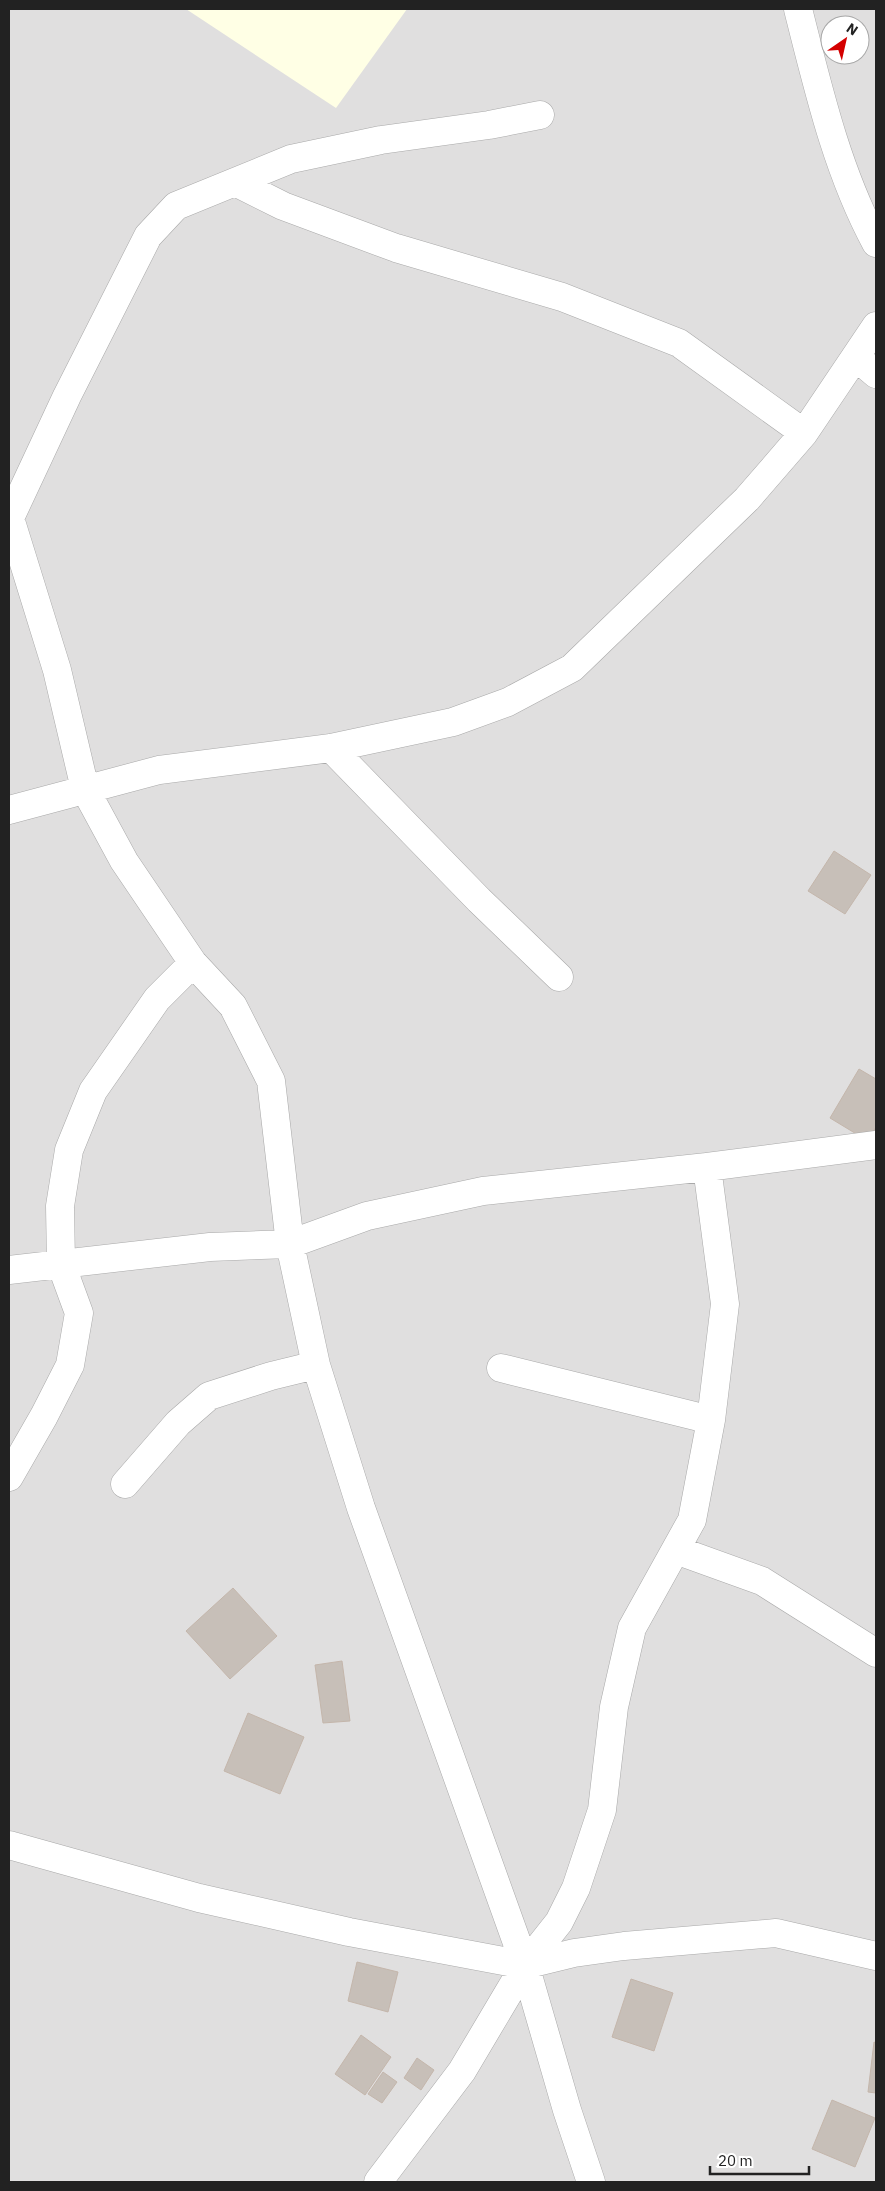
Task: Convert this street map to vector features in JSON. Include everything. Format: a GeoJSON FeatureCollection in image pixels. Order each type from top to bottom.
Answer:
{"type":"FeatureCollection","features":[{"type":"Feature","properties":{"kind":"street"},"geometry":{"type":"LineString","coordinates":[[798,9],[823,105],[859,211],[876,243]]}},
{"type":"Feature","properties":{"kind":"street"},"geometry":{"type":"LineString","coordinates":[[540,115],[489,125],[382,140],[291,159],[176,206],[148,236],[67,396],[9,517],[58,670],[85,789],[124,861],[193,963],[233,1006],[271,1081],[290,1244],[316,1365],[360,1508],[525,1965],[567,2110],[591,2182]]}},
{"type":"Feature","properties":{"kind":"street"},"geometry":{"type":"LineString","coordinates":[[235,182],[283,206],[396,248],[562,298],[679,343],[804,433]]}},
{"type":"Feature","properties":{"kind":"street"},"geometry":{"type":"LineString","coordinates":[[9,810],[159,770],[331,748],[454,722],[508,702],[572,668],[747,499],[804,433],[866,366],[876,326]]}},
{"type":"Feature","properties":{"kind":"street"},"geometry":{"type":"LineString","coordinates":[[331,748],[479,900],[559,978]]}},
{"type":"Feature","properties":{"kind":"street"},"geometry":{"type":"LineString","coordinates":[[9,1477],[44,1416],[70,1365],[79,1313],[61,1264],[60,1206],[69,1150],[93,1091],[158,1000],[193,963]]}},
{"type":"Feature","properties":{"kind":"street"},"geometry":{"type":"LineString","coordinates":[[9,1270],[210,1247],[290,1244],[367,1216],[483,1191],[707,1167],[876,1145]]}},
{"type":"Feature","properties":{"kind":"street"},"geometry":{"type":"LineString","coordinates":[[378,2182],[462,2071],[525,1965],[558,1922],[576,1888],[602,1810],[614,1707],[632,1628],[692,1520],[711,1420],[725,1304],[707,1167]]}},
{"type":"Feature","properties":{"kind":"street"},"geometry":{"type":"LineString","coordinates":[[125,1484],[178,1424],[209,1396],[271,1376],[316,1365]]}},
{"type":"Feature","properties":{"kind":"street"},"geometry":{"type":"LineString","coordinates":[[501,1368],[711,1420]]}},
{"type":"Feature","properties":{"kind":"street"},"geometry":{"type":"LineString","coordinates":[[676,1550],[762,1581],[876,1653]]}},
{"type":"Feature","properties":{"kind":"street"},"geometry":{"type":"LineString","coordinates":[[9,1845],[199,1898],[349,1932],[525,1965],[574,1953],[624,1946],[776,1933],[876,1956]]}},
{"type":"Feature","properties":{"kind":"shaded area"},"geometry":{"type":"Polygon","coordinates":[[[9,9],[876,9],[876,2182],[9,2182],[9,9]]]}},
{"type":"Feature","properties":{"kind":"shaded area"},"geometry":{"type":"Polygon","coordinates":[[[186,9],[407,9],[336,108],[186,9]]]}},
{"type":"Feature","properties":{"kind":"building"},"geometry":{"type":"Polygon","coordinates":[[[834,851],[871,875],[845,914],[808,891],[834,851]]]}},
{"type":"Feature","properties":{"kind":"building"},"geometry":{"type":"Polygon","coordinates":[[[859,1069],[876,1079],[876,1127],[868,1141],[830,1118],[859,1069]]]}},
{"type":"Feature","properties":{"kind":"building"},"geometry":{"type":"Polygon","coordinates":[[[233,1588],[277,1636],[230,1679],[186,1631],[233,1588]]]}},
{"type":"Feature","properties":{"kind":"building"},"geometry":{"type":"Polygon","coordinates":[[[342,1661],[350,1721],[323,1723],[315,1665],[342,1661]]]}},
{"type":"Feature","properties":{"kind":"building"},"geometry":{"type":"Polygon","coordinates":[[[248,1713],[304,1737],[280,1794],[224,1771],[248,1713]]]}},
{"type":"Feature","properties":{"kind":"building"},"geometry":{"type":"Polygon","coordinates":[[[357,1962],[398,1972],[388,2012],[348,2001],[357,1962]]]}},
{"type":"Feature","properties":{"kind":"building"},"geometry":{"type":"Polygon","coordinates":[[[631,1979],[673,1993],[654,2051],[612,2037],[631,1979]]]}},
{"type":"Feature","properties":{"kind":"building"},"geometry":{"type":"Polygon","coordinates":[[[361,2035],[391,2057],[365,2095],[335,2074],[361,2035]]]}},
{"type":"Feature","properties":{"kind":"building"},"geometry":{"type":"Polygon","coordinates":[[[874,2042],[876,2043],[876,2093],[868,2092],[874,2042]]]}},
{"type":"Feature","properties":{"kind":"building"},"geometry":{"type":"Polygon","coordinates":[[[417,2058],[434,2070],[421,2090],[404,2078],[417,2058]]]}},
{"type":"Feature","properties":{"kind":"building"},"geometry":{"type":"Polygon","coordinates":[[[383,2072],[397,2082],[382,2103],[368,2094],[383,2072]]]}},
{"type":"Feature","properties":{"kind":"building"},"geometry":{"type":"Polygon","coordinates":[[[832,2100],[875,2118],[855,2167],[812,2149],[832,2100]]]}}]}
